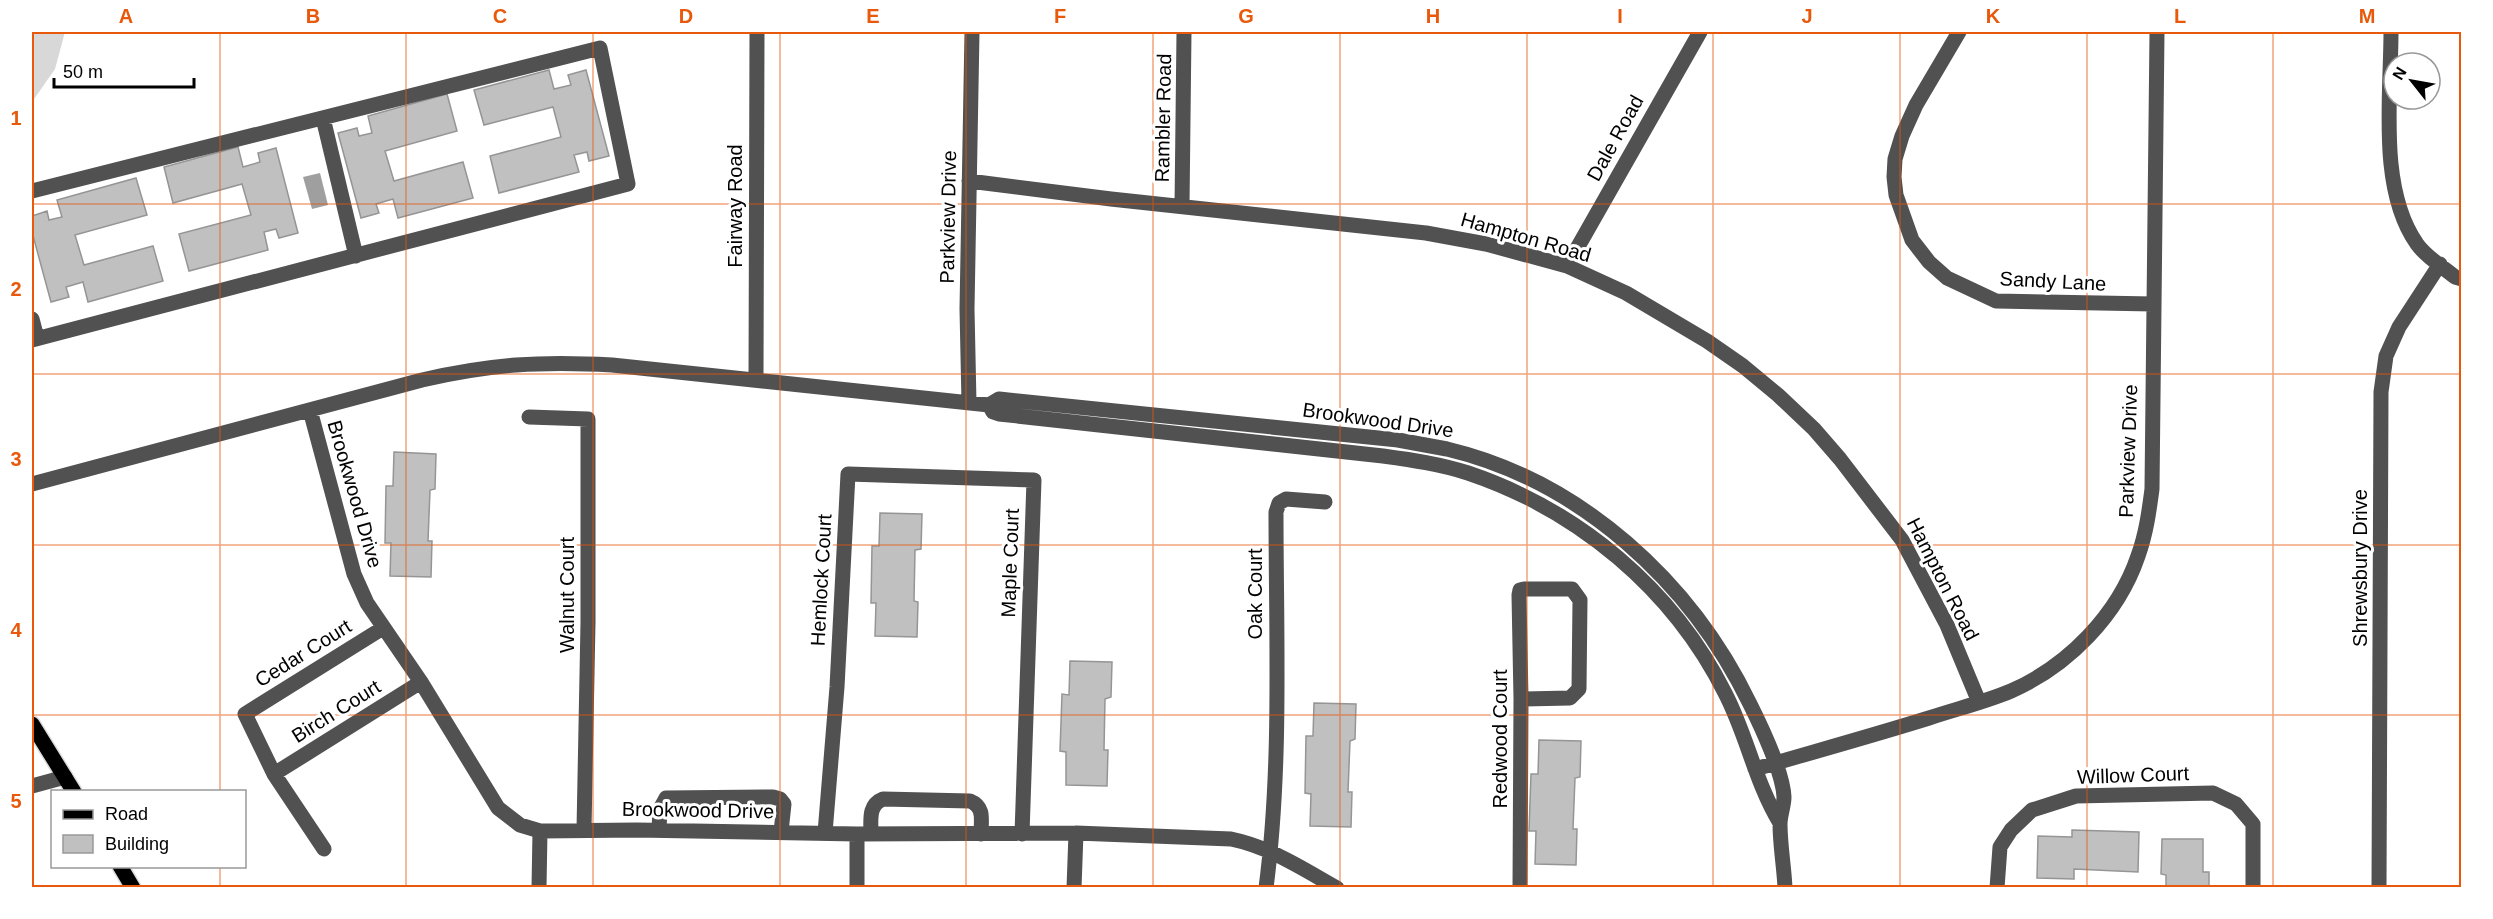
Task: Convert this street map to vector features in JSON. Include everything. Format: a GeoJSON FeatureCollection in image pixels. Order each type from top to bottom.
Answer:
{"type":"FeatureCollection","features":[{"type":"Feature","properties":{"kind":"main road"},"geometry":{"type":"LineString","coordinates":[[32,724],[73,790]]}},
{"type":"Feature","properties":{"kind":"main road"},"geometry":{"type":"LineString","coordinates":[[121,868],[133,888]]}},
{"type":"Feature","properties":{"kind":"street","name":"Fairway Road"},"geometry":{"type":"LineString","coordinates":[[756,380],[757,32]]}},
{"type":"Feature","properties":{"kind":"street","name":"Parkview Drive"},"geometry":{"type":"LineString","coordinates":[[969,403],[967,309],[972,32]]}},
{"type":"Feature","properties":{"kind":"street","name":"Rambler Road"},"geometry":{"type":"LineString","coordinates":[[1182,206],[1184,32]]}},
{"type":"Feature","properties":{"kind":"street","name":"Dale Road"},"geometry":{"type":"LineString","coordinates":[[1567,266],[1700,32]]}},
{"type":"Feature","properties":{"kind":"street","name":"Sandy Lane"},"geometry":{"type":"LineString","coordinates":[[1959,32],[1916,105],[1902,136],[1895,159],[1896,195],[1912,240],[1929,262],[1947,278],[1996,301],[2153,304]]}},
{"type":"Feature","properties":{"kind":"street","name":"Parkview Drive"},"geometry":{"type":"LineString","coordinates":[[1755,769],[1833,748],[2012,691],[2066,658],[2110,611],[2138,558],[2146,529],[2152,489],[2157,32]]}},
{"type":"Feature","properties":{"kind":"street"},"geometry":{"type":"LineString","coordinates":[[2391,32],[2390,170],[2402,220],[2418,246],[2455,277],[2462,279]]}},
{"type":"Feature","properties":{"kind":"street"},"geometry":{"type":"LineString","coordinates":[[32,191],[600,48],[628,184],[34,339],[32,319]]}},
{"type":"Feature","properties":{"kind":"street"},"geometry":{"type":"LineString","coordinates":[[323,118],[356,256]]}},
{"type":"Feature","properties":{"kind":"street","name":"Hampton Road"},"geometry":{"type":"LineString","coordinates":[[969,181],[1426,233],[1486,244],[1567,266],[1626,294],[1707,341],[1769,388],[1814,429],[1902,540],[1947,625],[1980,702]]}},
{"type":"Feature","properties":{"kind":"street","name":"Shrewsbury Drive"},"geometry":{"type":"LineString","coordinates":[[2379,888],[2382,392],[2386,356],[2399,327],[2440,264]]}},
{"type":"Feature","properties":{"kind":"street","name":"Brookwood Drive"},"geometry":{"type":"LineString","coordinates":[[32,484],[460,371],[516,363],[612,364],[989,405],[999,399],[1398,440],[1448,449],[1518,475],[1561,496],[1600,521],[1644,558],[1689,605],[1719,647],[1738,679],[1766,738],[1775,763],[1784,796],[1780,823],[1785,888]]}},
{"type":"Feature","properties":{"kind":"street","name":"Brookwood Drive"},"geometry":{"type":"LineString","coordinates":[[989,405],[993,412],[999,414],[1393,457],[1435,464],[1504,487],[1545,507],[1584,531],[1633,570],[1666,605],[1693,639],[1726,695],[1769,806],[1780,823]]}},
{"type":"Feature","properties":{"kind":"street","name":"Brookwood Drive"},"geometry":{"type":"LineString","coordinates":[[310,410],[354,574],[367,603],[421,682],[498,808],[520,825],[540,831],[1076,833],[1231,839],[1252,843],[1271,851],[1337,888]]}},
{"type":"Feature","properties":{"kind":"street","name":"Walnut Court"},"geometry":{"type":"LineString","coordinates":[[529,417],[588,419],[588,621],[584,830]]}},
{"type":"Feature","properties":{"kind":"street","name":"Hemlock Court"},"geometry":{"type":"LineString","coordinates":[[825,833],[837,687],[848,474]]}},
{"type":"Feature","properties":{"kind":"street","name":"Maple Court"},"geometry":{"type":"LineString","coordinates":[[848,474],[1034,480],[1022,834]]}},
{"type":"Feature","properties":{"kind":"street","name":"Oak Court"},"geometry":{"type":"LineString","coordinates":[[1271,851],[1275,733],[1276,512],[1279,503],[1286,499],[1325,502]]}},
{"type":"Feature","properties":{"kind":"street","name":"Redwood Court"},"geometry":{"type":"LineString","coordinates":[[1520,888],[1520,590],[1572,590],[1580,600],[1576,694],[1570,698],[1521,699]]}},
{"type":"Feature","properties":{"kind":"street","name":"Cedar Court"},"geometry":{"type":"LineString","coordinates":[[274,774],[245,714],[383,628]]}},
{"type":"Feature","properties":{"kind":"street","name":"Birch Court"},"geometry":{"type":"LineString","coordinates":[[274,774],[421,682]]}},
{"type":"Feature","properties":{"kind":"street"},"geometry":{"type":"LineString","coordinates":[[274,774],[324,849]]}},
{"type":"Feature","properties":{"kind":"street"},"geometry":{"type":"LineString","coordinates":[[32,786],[65,777]]}},
{"type":"Feature","properties":{"kind":"street","name":"Willow Court"},"geometry":{"type":"LineString","coordinates":[[1997,888],[2000,847],[2011,830],[2031,810],[2076,796],[2213,793],[2236,804],[2253,824],[2253,888]]}},
{"type":"Feature","properties":{"kind":"street"},"geometry":{"type":"LineString","coordinates":[[659,830],[660,809],[666,798],[773,797],[780,799],[783,804],[781,832]]}},
{"type":"Feature","properties":{"kind":"street"},"geometry":{"type":"LineString","coordinates":[[857,888],[864,834],[876,802],[883,799],[970,801],[978,804],[982,810],[981,834]]}},
{"type":"Feature","properties":{"kind":"street"},"geometry":{"type":"LineString","coordinates":[[539,888],[540,831]]}},
{"type":"Feature","properties":{"kind":"street"},"geometry":{"type":"LineString","coordinates":[[1074,888],[1076,833]]}},
{"type":"Feature","properties":{"kind":"street"},"geometry":{"type":"LineString","coordinates":[[1266,888],[1271,851]]}},
{"type":"Feature","properties":{"kind":"shaded area"},"geometry":{"type":"Polygon","coordinates":[[[32,32],[65,32],[55,69],[32,102],[32,32]]]}},
{"type":"Feature","properties":{"kind":"shaded area"},"geometry":{"type":"Polygon","coordinates":[[[320,173],[328,205],[312,209],[303,177],[320,173]]]}},
{"type":"Feature","properties":{"kind":"building"},"geometry":{"type":"Polygon","coordinates":[[[549,70],[554,89],[571,85],[568,75],[586,70],[609,156],[589,161],[587,152],[574,155],[579,172],[499,193],[490,156],[561,137],[553,107],[484,125],[474,90],[549,70]]]}},
{"type":"Feature","properties":{"kind":"building"},"geometry":{"type":"Polygon","coordinates":[[[447,94],[457,131],[385,151],[394,181],[463,162],[473,198],[398,218],[393,199],[376,204],[379,213],[361,218],[338,133],[357,128],[359,136],[372,133],[368,116],[447,94]]]}},
{"type":"Feature","properties":{"kind":"building"},"geometry":{"type":"Polygon","coordinates":[[[238,147],[243,167],[260,162],[258,153],[276,148],[298,233],[279,238],[276,229],[264,232],[268,250],[189,271],[179,234],[251,215],[242,184],[173,203],[164,167],[238,147]]]}},
{"type":"Feature","properties":{"kind":"building"},"geometry":{"type":"Polygon","coordinates":[[[136,178],[147,215],[75,235],[84,265],[153,246],[163,281],[88,302],[83,282],[66,287],[69,297],[51,302],[32,232],[32,216],[47,211],[49,220],[62,217],[57,200],[136,178]]]}},
{"type":"Feature","properties":{"kind":"building"},"geometry":{"type":"Polygon","coordinates":[[[394,452],[436,454],[435,489],[430,490],[428,541],[432,541],[431,577],[390,576],[391,543],[385,543],[386,486],[393,486],[394,452]]]}},
{"type":"Feature","properties":{"kind":"building"},"geometry":{"type":"Polygon","coordinates":[[[880,513],[922,514],[921,549],[915,550],[914,601],[918,602],[917,637],[875,636],[876,603],[871,603],[872,546],[879,546],[880,513]]]}},
{"type":"Feature","properties":{"kind":"building"},"geometry":{"type":"Polygon","coordinates":[[[1070,661],[1112,662],[1111,697],[1105,699],[1104,750],[1108,750],[1107,786],[1066,785],[1066,752],[1060,751],[1062,694],[1069,695],[1070,661]]]}},
{"type":"Feature","properties":{"kind":"building"},"geometry":{"type":"Polygon","coordinates":[[[1314,703],[1356,704],[1355,739],[1350,741],[1348,792],[1352,792],[1351,827],[1310,826],[1311,794],[1305,793],[1306,736],[1313,736],[1314,703]]]}},
{"type":"Feature","properties":{"kind":"building"},"geometry":{"type":"Polygon","coordinates":[[[1539,740],[1581,741],[1580,777],[1575,778],[1573,829],[1577,829],[1576,865],[1535,864],[1536,831],[1529,831],[1531,774],[1538,774],[1539,740]]]}},
{"type":"Feature","properties":{"kind":"building"},"geometry":{"type":"Polygon","coordinates":[[[2072,830],[2139,832],[2138,872],[2074,869],[2074,879],[2037,878],[2038,836],[2072,837],[2072,830]]]}},
{"type":"Feature","properties":{"kind":"building"},"geometry":{"type":"Polygon","coordinates":[[[2162,839],[2203,839],[2203,872],[2209,872],[2209,888],[2166,888],[2166,875],[2161,874],[2162,839]]]}}]}
